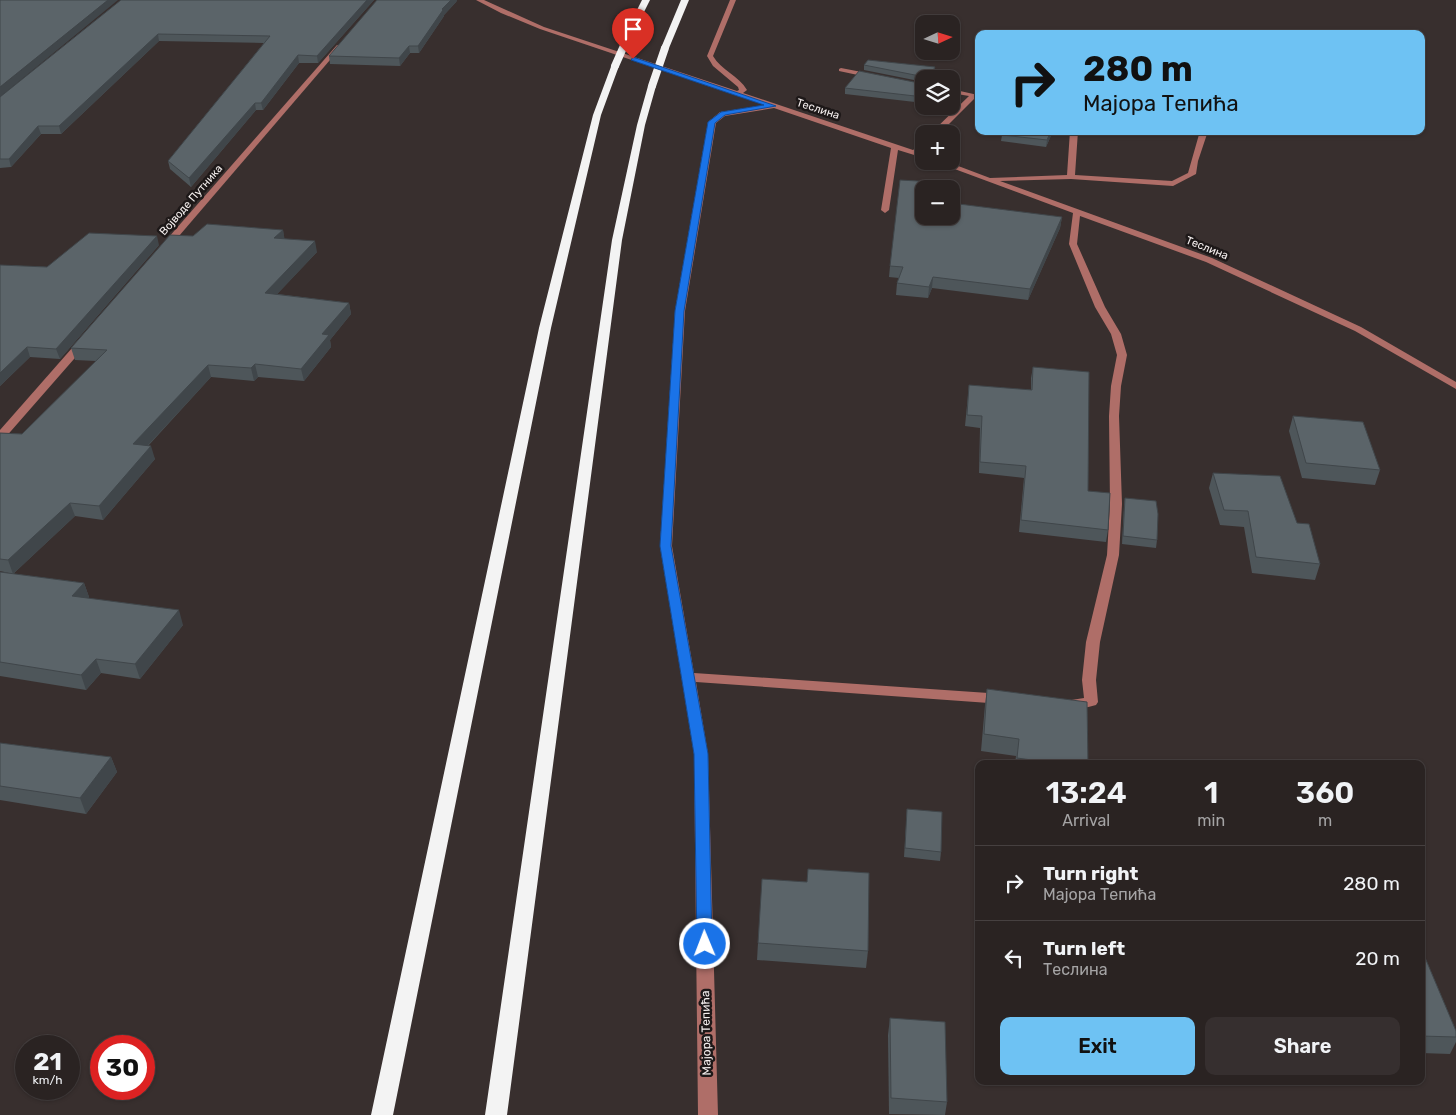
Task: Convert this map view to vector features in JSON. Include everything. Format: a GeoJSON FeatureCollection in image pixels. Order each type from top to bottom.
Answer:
{"type":"FeatureCollection","features":[{"type":"Feature","properties":{"kind":"highway"},"geometry":{"type":"LineString","coordinates":[[382,1115],[544,328],[598,115],[615,66],[646,0]]}},
{"type":"Feature","properties":{"kind":"highway"},"geometry":{"type":"LineString","coordinates":[[496,1115],[617,240],[641,125],[652,86],[664,48],[685,0]]}},
{"type":"Feature","properties":{"kind":"street","name":"Теслина"},"geometry":{"type":"LineString","coordinates":[[479,0],[542,28],[914,153]]}},
{"type":"Feature","properties":{"kind":"street"},"geometry":{"type":"LineString","coordinates":[[733,0],[710,56],[715,65],[742,86],[743,90],[738,94]]}},
{"type":"Feature","properties":{"kind":"street","name":"Војводе Путника"},"geometry":{"type":"LineString","coordinates":[[157,256],[347,38]]}},
{"type":"Feature","properties":{"kind":"street"},"geometry":{"type":"LineString","coordinates":[[842,70],[878,77]]}},
{"type":"Feature","properties":{"kind":"street"},"geometry":{"type":"LineString","coordinates":[[960,93],[974,96],[960,109]]}},
{"type":"Feature","properties":{"kind":"street","name":"Мајора Тепића"},"geometry":{"type":"LineString","coordinates":[[708,1115],[701,754],[666,546],[680,311],[712,122],[723,114],[773,106]]}},
{"type":"Feature","properties":{"kind":"street"},"geometry":{"type":"LineString","coordinates":[[943,125],[954,115]]}},
{"type":"Feature","properties":{"kind":"street"},"geometry":{"type":"LineString","coordinates":[[1071,177],[1074,135]]}},
{"type":"Feature","properties":{"kind":"street"},"geometry":{"type":"LineString","coordinates":[[986,179],[1071,177],[1172,184],[1192,174],[1194,161],[1203,135]]}},
{"type":"Feature","properties":{"kind":"street"},"geometry":{"type":"LineString","coordinates":[[885,210],[895,147]]}},
{"type":"Feature","properties":{"kind":"street","name":"Теслина"},"geometry":{"type":"LineString","coordinates":[[960,169],[1209,260],[1358,329],[1456,386]]}},
{"type":"Feature","properties":{"kind":"street"},"geometry":{"type":"LineString","coordinates":[[1058,703],[1078,704],[1091,702],[1092,642],[1113,554],[1116,504],[1114,416],[1116,386],[1122,355],[1116,334],[1100,307],[1073,244],[1077,213]]}},
{"type":"Feature","properties":{"kind":"street"},"geometry":{"type":"LineString","coordinates":[[0,437],[92,332]]}},
{"type":"Feature","properties":{"kind":"street"},"geometry":{"type":"LineString","coordinates":[[688,677],[1020,700]]}},
{"type":"Feature","properties":{"kind":"building"},"geometry":{"type":"Polygon","coordinates":[[[0,0],[108,0],[0,87],[0,0]]]}},
{"type":"Feature","properties":{"kind":"building"},"geometry":{"type":"Polygon","coordinates":[[[121,0],[367,0],[317,56],[298,55],[261,103],[255,103],[189,178],[168,161],[270,36],[158,34],[59,126],[38,126],[9,159],[0,159],[0,97],[121,0]]]}},
{"type":"Feature","properties":{"kind":"building"},"geometry":{"type":"Polygon","coordinates":[[[377,0],[451,0],[442,9],[418,46],[409,46],[399,58],[329,56],[377,0]]]}},
{"type":"Feature","properties":{"kind":"building"},"geometry":{"type":"Polygon","coordinates":[[[868,60],[935,67],[933,70],[915,70],[915,75],[864,65],[868,60]]]}},
{"type":"Feature","properties":{"kind":"building"},"geometry":{"type":"Polygon","coordinates":[[[859,71],[915,82],[915,96],[845,88],[859,71]]]}},
{"type":"Feature","properties":{"kind":"building"},"geometry":{"type":"Polygon","coordinates":[[[1002,135],[1049,135],[1047,140],[1002,135]]]}},
{"type":"Feature","properties":{"kind":"building"},"geometry":{"type":"Polygon","coordinates":[[[900,180],[915,181],[915,225],[960,225],[960,204],[1062,217],[1030,289],[933,277],[929,287],[897,283],[903,267],[890,266],[900,180]]]}},
{"type":"Feature","properties":{"kind":"building"},"geometry":{"type":"Polygon","coordinates":[[[207,224],[283,230],[274,238],[315,241],[265,293],[349,303],[322,334],[329,335],[301,369],[255,364],[251,368],[208,365],[133,444],[151,446],[99,506],[70,503],[8,560],[0,559],[0,433],[22,434],[107,350],[71,348],[170,235],[193,236],[207,224]]]}},
{"type":"Feature","properties":{"kind":"building"},"geometry":{"type":"Polygon","coordinates":[[[89,233],[157,236],[56,349],[27,347],[0,373],[0,265],[47,267],[89,233]]]}},
{"type":"Feature","properties":{"kind":"building"},"geometry":{"type":"Polygon","coordinates":[[[1033,367],[1089,372],[1088,491],[1110,493],[1108,530],[1021,520],[1026,466],[980,462],[982,416],[967,415],[969,385],[1032,390],[1033,367]]]}},
{"type":"Feature","properties":{"kind":"building"},"geometry":{"type":"Polygon","coordinates":[[[1293,416],[1363,422],[1380,470],[1306,463],[1293,416]]]}},
{"type":"Feature","properties":{"kind":"building"},"geometry":{"type":"Polygon","coordinates":[[[1213,473],[1280,476],[1297,523],[1309,524],[1320,564],[1256,557],[1248,511],[1224,510],[1213,473]]]}},
{"type":"Feature","properties":{"kind":"building"},"geometry":{"type":"Polygon","coordinates":[[[1125,498],[1156,501],[1158,514],[1157,540],[1123,536],[1125,498]]]}},
{"type":"Feature","properties":{"kind":"building"},"geometry":{"type":"Polygon","coordinates":[[[0,572],[84,583],[72,596],[179,610],[135,664],[96,659],[81,675],[0,662],[0,572]]]}},
{"type":"Feature","properties":{"kind":"building"},"geometry":{"type":"Polygon","coordinates":[[[987,689],[1087,702],[1088,760],[1032,760],[1017,758],[1019,739],[984,734],[987,689]]]}},
{"type":"Feature","properties":{"kind":"building"},"geometry":{"type":"Polygon","coordinates":[[[0,743],[111,757],[80,798],[0,786],[0,743]]]}},
{"type":"Feature","properties":{"kind":"building"},"geometry":{"type":"Polygon","coordinates":[[[907,809],[942,812],[941,852],[905,848],[907,809]]]}},
{"type":"Feature","properties":{"kind":"building"},"geometry":{"type":"Polygon","coordinates":[[[808,869],[869,873],[868,951],[758,943],[762,879],[807,882],[808,869]]]}},
{"type":"Feature","properties":{"kind":"building"},"geometry":{"type":"Polygon","coordinates":[[[1425,957],[1456,1031],[1456,1037],[1425,1036],[1425,957]]]}},
{"type":"Feature","properties":{"kind":"building"},"geometry":{"type":"Polygon","coordinates":[[[890,1018],[945,1022],[947,1102],[891,1098],[890,1018]]]}},
{"type":"Feature","properties":{"kind":"route"},"geometry":{"type":"LineString","coordinates":[[633,59],[773,106],[723,114],[712,122],[680,311],[666,546],[701,754],[705,944]]}}]}
